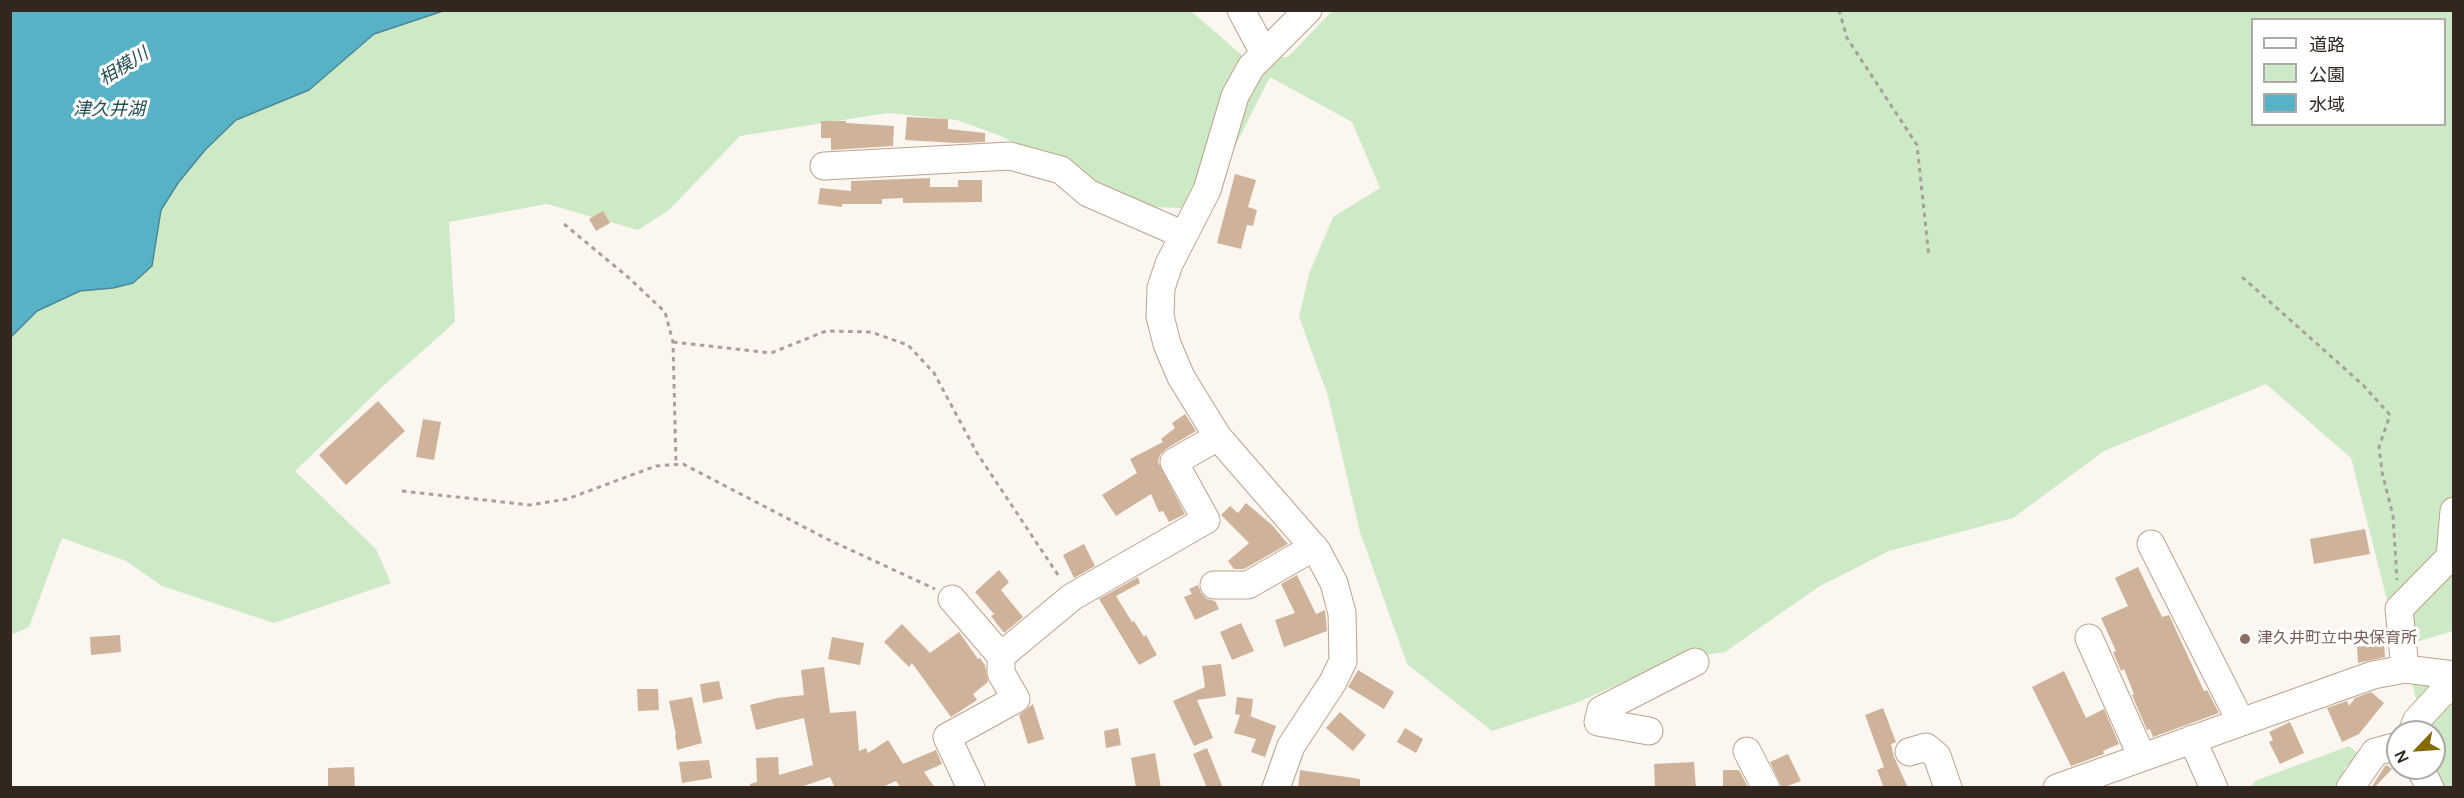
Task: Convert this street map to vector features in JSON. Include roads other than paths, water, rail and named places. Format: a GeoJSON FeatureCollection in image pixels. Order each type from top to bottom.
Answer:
{"type":"FeatureCollection","features":[{"type":"Feature","properties":{"kind":"street"},"geometry":{"type":"LineString","coordinates":[[1241,10],[1264,53]]}},
{"type":"Feature","properties":{"kind":"street"},"geometry":{"type":"LineString","coordinates":[[1276,788],[1291,746],[1334,682],[1343,661],[1342,612],[1334,582],[1314,547],[1218,437],[1181,377],[1167,344],[1160,316],[1161,288],[1169,264],[1207,190],[1235,96],[1251,67],[1308,10]]}},
{"type":"Feature","properties":{"kind":"street"},"geometry":{"type":"LineString","coordinates":[[824,166],[1010,156],[1060,170],[1088,193],[1184,235]]}},
{"type":"Feature","properties":{"kind":"street"},"geometry":{"type":"LineString","coordinates":[[1001,656],[1072,597],[1206,520],[1174,462],[1218,437]]}},
{"type":"Feature","properties":{"kind":"street"},"geometry":{"type":"LineString","coordinates":[[2405,669],[2399,609],[2450,557],[2454,511]]}},
{"type":"Feature","properties":{"kind":"street"},"geometry":{"type":"LineString","coordinates":[[2151,544],[2241,722]]}},
{"type":"Feature","properties":{"kind":"street"},"geometry":{"type":"LineString","coordinates":[[1214,585],[1248,585],[1314,547]]}},
{"type":"Feature","properties":{"kind":"street"},"geometry":{"type":"LineString","coordinates":[[952,598],[1001,656],[1001,673],[1016,699],[947,737],[971,788]]}},
{"type":"Feature","properties":{"kind":"street"},"geometry":{"type":"LineString","coordinates":[[2089,638],[2142,757]]}},
{"type":"Feature","properties":{"kind":"street"},"geometry":{"type":"LineString","coordinates":[[1649,731],[1598,722],[1600,710],[1695,662]]}},
{"type":"Feature","properties":{"kind":"street"},"geometry":{"type":"LineString","coordinates":[[2057,788],[2373,675],[2405,669],[2449,685]]}},
{"type":"Feature","properties":{"kind":"street"},"geometry":{"type":"LineString","coordinates":[[2416,720],[2449,685]]}},
{"type":"Feature","properties":{"kind":"street"},"geometry":{"type":"LineString","coordinates":[[2431,720],[2449,685]]}},
{"type":"Feature","properties":{"kind":"street"},"geometry":{"type":"LineString","coordinates":[[2192,739],[2214,788]]}},
{"type":"Feature","properties":{"kind":"street"},"geometry":{"type":"LineString","coordinates":[[1909,752],[1926,747],[1937,756],[1948,788]]}},
{"type":"Feature","properties":{"kind":"street"},"geometry":{"type":"LineString","coordinates":[[2350,788],[2375,752],[2386,749]]}},
{"type":"Feature","properties":{"kind":"street"},"geometry":{"type":"LineString","coordinates":[[1748,751],[1766,788]]}},
{"type":"Feature","properties":{"kind":"water","name":"津久井湖"},"geometry":{"type":"Polygon","coordinates":[[[11,10],[443,11],[374,34],[309,90],[236,120],[205,150],[178,183],[161,210],[152,266],[133,283],[113,288],[80,291],[37,311],[11,337],[11,10]]]}},
{"type":"Feature","properties":{"kind":"place","name":"津久井町立中央保育所"},"geometry":{"type":"Point","coordinates":[2245,639]}},
{"type":"Feature","properties":{"kind":"water label","name":"相模川"},"geometry":{"type":"Point","coordinates":[124,67]}}]}
